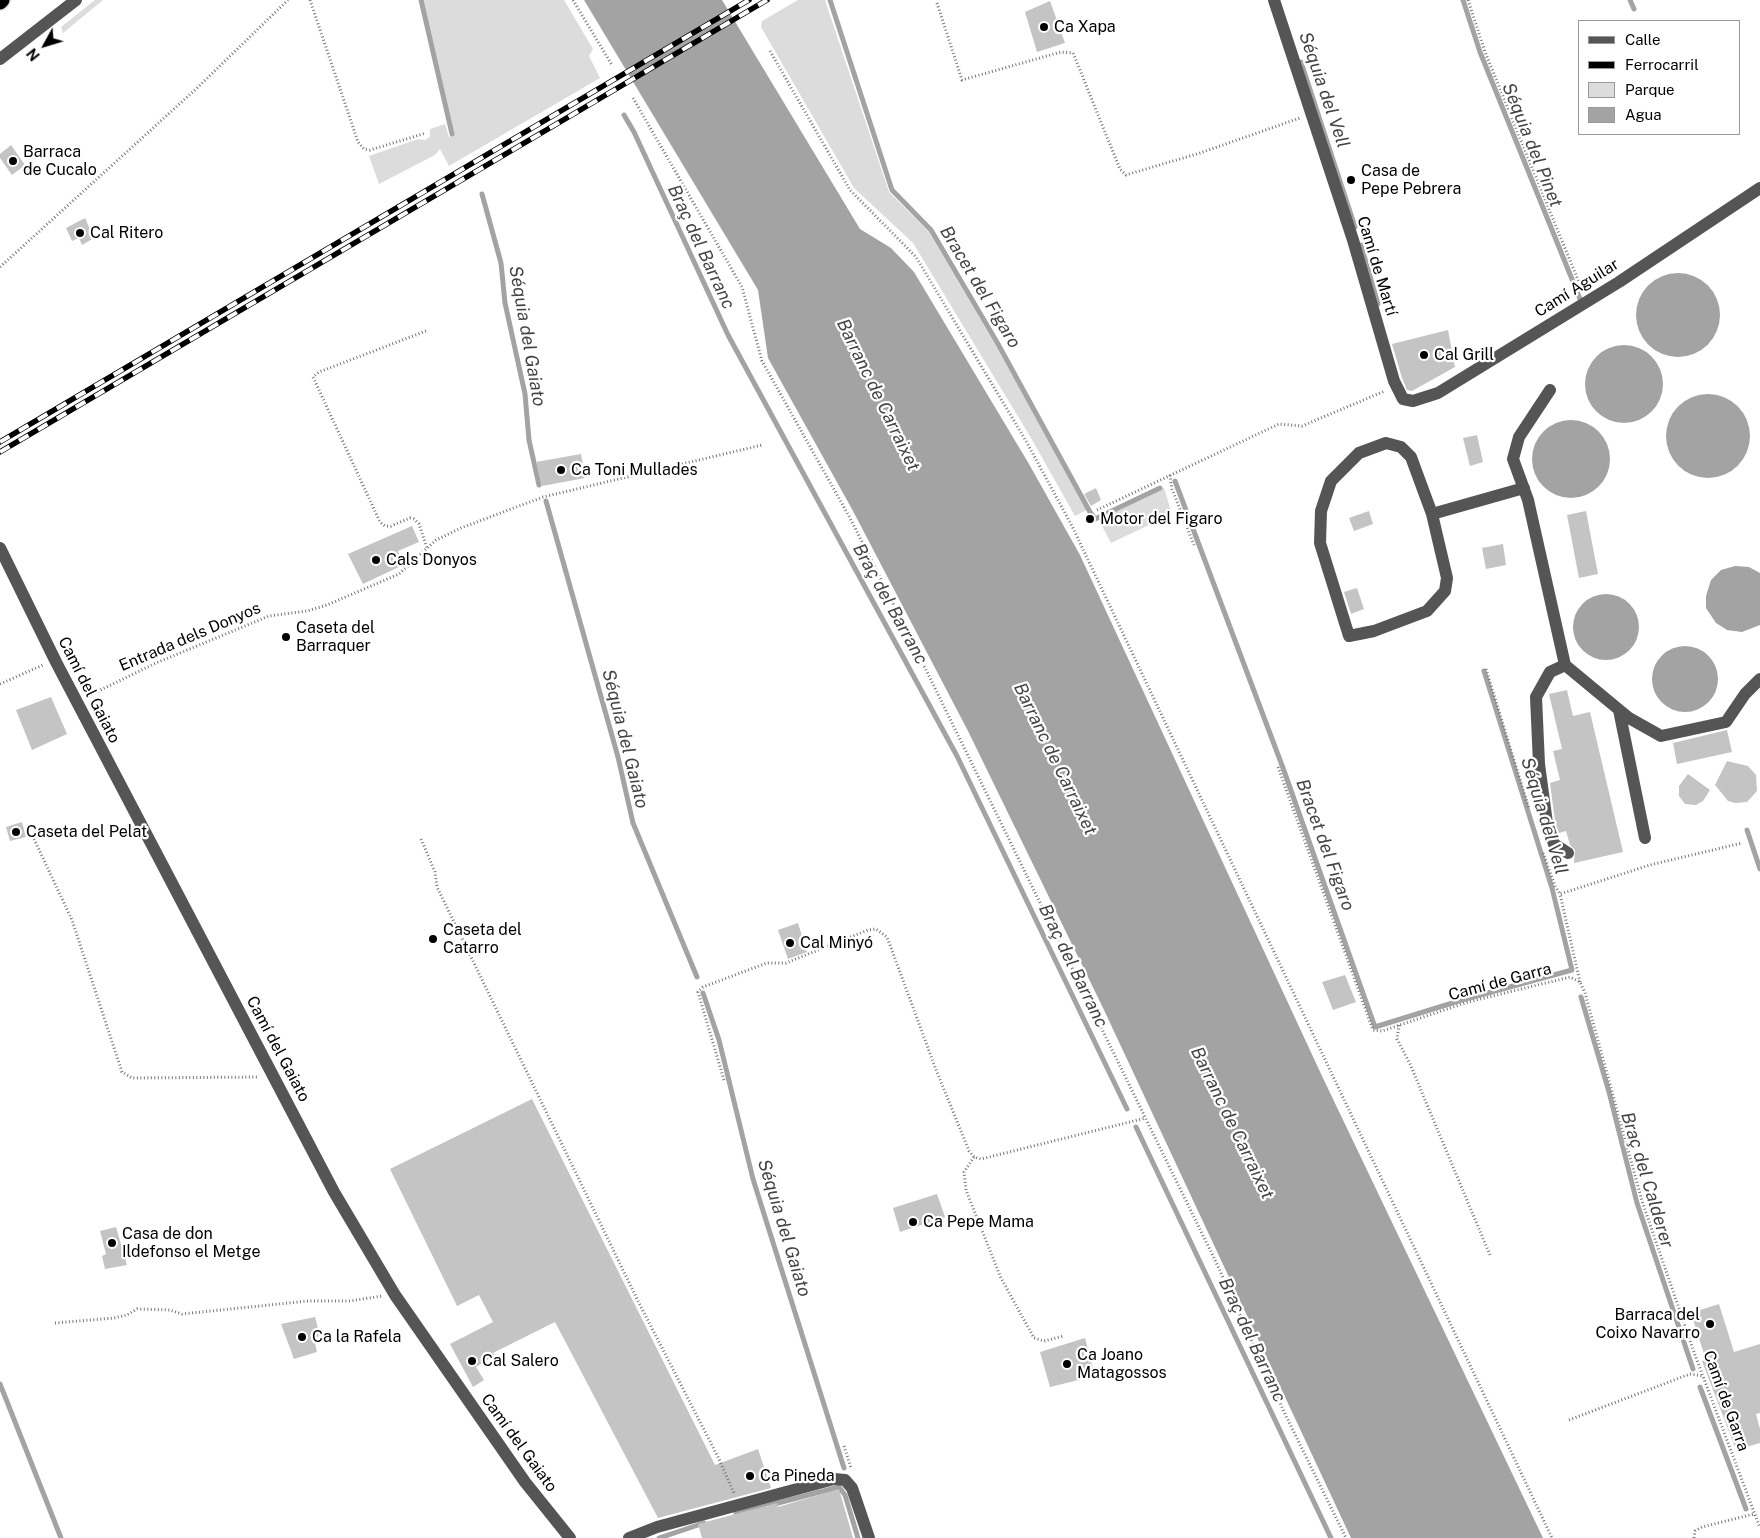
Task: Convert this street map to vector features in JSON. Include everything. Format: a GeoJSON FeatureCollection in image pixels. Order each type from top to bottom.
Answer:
{"type":"FeatureCollection","features":[{"type":"Feature","properties":{"kind":"street"},"geometry":{"type":"LineString","coordinates":[[0,59],[76,0]]}},
{"type":"Feature","properties":{"kind":"street","name":"Camí de Martí"},"geometry":{"type":"LineString","coordinates":[[1274,0],[1312,113],[1396,386],[1403,399]]}},
{"type":"Feature","properties":{"kind":"street","name":"Camí Aguilar"},"geometry":{"type":"LineString","coordinates":[[1403,399],[1412,401],[1438,392],[1586,302],[1760,188]]}},
{"type":"Feature","properties":{"kind":"street"},"geometry":{"type":"LineString","coordinates":[[1550,390],[1519,437],[1513,459],[1524,488],[1565,665],[1619,710],[1661,736],[1726,722],[1745,694],[1760,679]]}},
{"type":"Feature","properties":{"kind":"street"},"geometry":{"type":"LineString","coordinates":[[1386,443],[1401,447],[1411,456],[1432,514],[1447,578],[1445,591],[1427,611],[1374,631],[1349,636],[1320,543],[1321,511],[1332,481],[1359,453],[1386,443]]}},
{"type":"Feature","properties":{"kind":"street"},"geometry":{"type":"LineString","coordinates":[[1432,514],[1524,488]]}},
{"type":"Feature","properties":{"kind":"street","name":"Camí del Gaiato"},"geometry":{"type":"LineString","coordinates":[[0,548],[56,662],[334,1192],[395,1295],[525,1482],[570,1538]]}},
{"type":"Feature","properties":{"kind":"street"},"geometry":{"type":"LineString","coordinates":[[1565,665],[1550,672],[1536,697],[1539,764],[1547,823],[1554,844],[1568,853]]}},
{"type":"Feature","properties":{"kind":"street"},"geometry":{"type":"LineString","coordinates":[[1619,710],[1645,838]]}},
{"type":"Feature","properties":{"kind":"street"},"geometry":{"type":"LineString","coordinates":[[629,1538],[657,1528],[834,1479],[845,1480],[857,1497],[868,1538]]}},
{"type":"Feature","properties":{"kind":"path"},"geometry":{"type":"LineString","coordinates":[[0,267],[196,89],[288,0]]}},
{"type":"Feature","properties":{"kind":"path"},"geometry":{"type":"LineString","coordinates":[[310,0],[358,142],[364,148],[370,150],[426,133]]}},
{"type":"Feature","properties":{"kind":"path"},"geometry":{"type":"LineString","coordinates":[[573,0],[612,65]]}},
{"type":"Feature","properties":{"kind":"path"},"geometry":{"type":"LineString","coordinates":[[1468,0],[1485,52],[1586,302]]}},
{"type":"Feature","properties":{"kind":"path"},"geometry":{"type":"LineString","coordinates":[[937,3],[962,80],[1062,52],[1074,53],[1120,169],[1126,175],[1200,153],[1312,113]]}},
{"type":"Feature","properties":{"kind":"path"},"geometry":{"type":"LineString","coordinates":[[770,51],[850,190],[916,257],[1026,441],[1072,526],[1552,1538]]}},
{"type":"Feature","properties":{"kind":"path"},"geometry":{"type":"LineString","coordinates":[[633,98],[742,287],[762,361],[850,518],[902,620],[1215,1260],[1286,1416],[1346,1538]]}},
{"type":"Feature","properties":{"kind":"path"},"geometry":{"type":"LineString","coordinates":[[426,331],[319,372],[313,377],[380,522],[385,526],[391,526],[410,518],[414,519],[419,524],[427,548]]}},
{"type":"Feature","properties":{"kind":"path"},"geometry":{"type":"LineString","coordinates":[[1098,510],[1279,424],[1302,426],[1396,386]]}},
{"type":"Feature","properties":{"kind":"path","name":"Entrada dels Donyos"},"geometry":{"type":"LineString","coordinates":[[77,701],[156,663],[269,616],[307,611],[372,586],[398,574],[427,548],[460,528],[543,496],[762,445]]}},
{"type":"Feature","properties":{"kind":"path"},"geometry":{"type":"LineString","coordinates":[[1170,475],[1172,489],[1194,545]]}},
{"type":"Feature","properties":{"kind":"path"},"geometry":{"type":"LineString","coordinates":[[0,684],[56,662]]}},
{"type":"Feature","properties":{"kind":"path"},"geometry":{"type":"LineString","coordinates":[[1486,668],[1530,810]]}},
{"type":"Feature","properties":{"kind":"path","name":"Camí de Garra"},"geometry":{"type":"LineString","coordinates":[[1278,767],[1373,1030],[1382,1031],[1468,1002],[1570,977],[1580,982],[1585,993],[1642,1201],[1703,1376],[1760,1528]]}},
{"type":"Feature","properties":{"kind":"path"},"geometry":{"type":"LineString","coordinates":[[34,839],[72,920],[122,1072],[132,1078],[168,1078],[260,1077],[271,1072]]}},
{"type":"Feature","properties":{"kind":"path"},"geometry":{"type":"LineString","coordinates":[[421,839],[435,872],[437,887],[639,1303],[718,1457],[739,1505]]}},
{"type":"Feature","properties":{"kind":"path"},"geometry":{"type":"LineString","coordinates":[[1560,894],[1650,865],[1742,843]]}},
{"type":"Feature","properties":{"kind":"path"},"geometry":{"type":"LineString","coordinates":[[1541,846],[1555,886],[1560,894],[1578,965],[1580,982]]}},
{"type":"Feature","properties":{"kind":"path"},"geometry":{"type":"LineString","coordinates":[[724,1080],[698,992],[703,987],[767,963],[786,963],[868,930],[876,929],[887,937],[935,1067],[969,1151],[974,1157],[981,1159],[1146,1118]]}},
{"type":"Feature","properties":{"kind":"path"},"geometry":{"type":"LineString","coordinates":[[1399,1025],[1397,1039],[1410,1064],[1490,1255]]}},
{"type":"Feature","properties":{"kind":"path"},"geometry":{"type":"LineString","coordinates":[[974,1157],[964,1172],[966,1190],[1001,1278],[1014,1304],[1034,1338],[1044,1341],[1064,1336]]}},
{"type":"Feature","properties":{"kind":"path"},"geometry":{"type":"LineString","coordinates":[[55,1323],[114,1318],[127,1315],[137,1309],[170,1310],[182,1314],[308,1301],[350,1301],[395,1295]]}},
{"type":"Feature","properties":{"kind":"path"},"geometry":{"type":"LineString","coordinates":[[1569,1420],[1690,1374],[1703,1376]]}},
{"type":"Feature","properties":{"kind":"path"},"geometry":{"type":"LineString","coordinates":[[1694,1538],[1695,1531],[1702,1527],[1754,1514]]}},
{"type":"Feature","properties":{"kind":"green space"},"geometry":{"type":"Polygon","coordinates":[[[95,0],[103,0],[63,33],[61,27],[95,0]]]}},
{"type":"Feature","properties":{"kind":"green space"},"geometry":{"type":"Polygon","coordinates":[[[422,0],[564,0],[593,49],[589,56],[600,78],[449,166],[440,149],[435,155],[379,184],[369,156],[418,139],[425,140],[430,137],[430,129],[445,124],[449,137],[454,134],[422,0]]]}},
{"type":"Feature","properties":{"kind":"green space"},"geometry":{"type":"Polygon","coordinates":[[[798,0],[825,0],[889,192],[929,232],[996,346],[1087,510],[1075,516],[1031,438],[913,243],[854,188],[761,27],[762,21],[798,0]]]}},
{"type":"Feature","properties":{"kind":"green space"},"geometry":{"type":"Polygon","coordinates":[[[1164,488],[1172,514],[1111,543],[1099,520],[1164,488]]]}},
{"type":"Feature","properties":{"kind":"water","name":"Barranc de Carraixet"},"geometry":{"type":"Polygon","coordinates":[[[584,0],[722,0],[860,229],[891,248],[914,272],[1029,464],[1080,555],[1322,1076],[1543,1538],[1351,1538],[1104,1010],[969,733],[853,511],[768,358],[758,290],[584,0]]]}},
{"type":"Feature","properties":{"kind":"water"},"geometry":{"type":"Polygon","coordinates":[[[1678,273],[1701,280],[1713,292],[1720,315],[1713,338],[1701,350],[1678,357],[1655,350],[1643,338],[1636,315],[1643,292],[1655,280],[1678,273]]]}},
{"type":"Feature","properties":{"kind":"water"},"geometry":{"type":"Polygon","coordinates":[[[1624,345],[1639,348],[1651,357],[1660,369],[1663,384],[1660,399],[1651,411],[1639,420],[1624,423],[1609,420],[1597,411],[1588,399],[1585,384],[1588,369],[1597,357],[1609,348],[1624,345]]]}},
{"type":"Feature","properties":{"kind":"water"},"geometry":{"type":"Polygon","coordinates":[[[1700,394],[1716,394],[1732,401],[1743,412],[1750,428],[1747,452],[1738,466],[1732,471],[1716,478],[1700,478],[1684,471],[1673,460],[1666,444],[1666,428],[1673,412],[1684,401],[1700,394]]]}},
{"type":"Feature","properties":{"kind":"water"},"geometry":{"type":"Polygon","coordinates":[[[1571,420],[1586,423],[1599,431],[1607,444],[1610,459],[1607,474],[1599,487],[1586,495],[1571,498],[1556,495],[1543,487],[1535,474],[1532,459],[1535,444],[1543,431],[1556,423],[1571,420]]]}},
{"type":"Feature","properties":{"kind":"water"},"geometry":{"type":"Polygon","coordinates":[[[1735,566],[1749,567],[1760,573],[1760,625],[1742,632],[1727,630],[1716,623],[1706,608],[1706,596],[1711,580],[1721,570],[1735,566]]]}},
{"type":"Feature","properties":{"kind":"water"},"geometry":{"type":"Polygon","coordinates":[[[1606,594],[1619,597],[1629,604],[1636,614],[1639,627],[1636,640],[1629,650],[1619,657],[1606,660],[1593,657],[1583,650],[1576,640],[1573,627],[1576,614],[1583,604],[1593,597],[1606,594]]]}},
{"type":"Feature","properties":{"kind":"water"},"geometry":{"type":"Polygon","coordinates":[[[1685,646],[1698,648],[1713,661],[1716,666],[1718,679],[1716,692],[1703,707],[1698,710],[1685,712],[1672,710],[1657,697],[1654,692],[1652,679],[1654,666],[1667,651],[1672,648],[1685,646]]]}},
{"type":"Feature","properties":{"kind":"building","name":"Ca Xapa"},"geometry":{"type":"Polygon","coordinates":[[[1050,1],[1065,43],[1037,52],[1025,12],[1050,1]]]}},
{"type":"Feature","properties":{"kind":"building","name":"Barraca de Cucalo"},"geometry":{"type":"Polygon","coordinates":[[[11,145],[25,165],[12,175],[0,158],[0,154],[11,145]]]}},
{"type":"Feature","properties":{"kind":"building","name":"Cal Ritero"},"geometry":{"type":"Polygon","coordinates":[[[85,218],[94,238],[82,245],[79,238],[72,241],[66,228],[85,218]]]}},
{"type":"Feature","properties":{"kind":"building","name":"Cal Grill"},"geometry":{"type":"Polygon","coordinates":[[[1448,330],[1455,367],[1412,391],[1407,390],[1392,344],[1448,330]]]}},
{"type":"Feature","properties":{"kind":"building"},"geometry":{"type":"Polygon","coordinates":[[[1477,435],[1483,462],[1470,466],[1463,438],[1477,435]]]}},
{"type":"Feature","properties":{"kind":"building","name":"Ca Toni Mullades"},"geometry":{"type":"Polygon","coordinates":[[[581,454],[585,478],[542,486],[536,462],[581,454]]]}},
{"type":"Feature","properties":{"kind":"building"},"geometry":{"type":"Polygon","coordinates":[[[1096,488],[1101,500],[1091,506],[1084,494],[1096,488]]]}},
{"type":"Feature","properties":{"kind":"building"},"geometry":{"type":"Polygon","coordinates":[[[1369,511],[1373,524],[1354,531],[1349,518],[1369,511]]]}},
{"type":"Feature","properties":{"kind":"building"},"geometry":{"type":"Polygon","coordinates":[[[1586,511],[1598,574],[1579,578],[1567,515],[1586,511]]]}},
{"type":"Feature","properties":{"kind":"building","name":"Cals Donyos"},"geometry":{"type":"Polygon","coordinates":[[[412,526],[419,542],[398,551],[403,565],[363,584],[348,554],[412,526]]]}},
{"type":"Feature","properties":{"kind":"building"},"geometry":{"type":"Polygon","coordinates":[[[1503,544],[1506,565],[1486,569],[1482,548],[1503,544]]]}},
{"type":"Feature","properties":{"kind":"building"},"geometry":{"type":"Polygon","coordinates":[[[1357,588],[1364,609],[1351,614],[1344,592],[1357,588]]]}},
{"type":"Feature","properties":{"kind":"building"},"geometry":{"type":"Polygon","coordinates":[[[1567,690],[1573,716],[1590,712],[1623,852],[1574,863],[1575,850],[1570,845],[1566,831],[1559,833],[1555,821],[1550,783],[1560,780],[1553,751],[1562,749],[1549,694],[1567,690]]]}},
{"type":"Feature","properties":{"kind":"building"},"geometry":{"type":"Polygon","coordinates":[[[51,697],[67,734],[32,750],[16,710],[51,697]]]}},
{"type":"Feature","properties":{"kind":"building"},"geometry":{"type":"Polygon","coordinates":[[[1727,730],[1732,752],[1677,764],[1673,743],[1727,730]]]}},
{"type":"Feature","properties":{"kind":"building"},"geometry":{"type":"Polygon","coordinates":[[[1727,761],[1748,766],[1756,775],[1757,791],[1747,802],[1735,803],[1728,801],[1715,785],[1727,761]]]}},
{"type":"Feature","properties":{"kind":"building"},"geometry":{"type":"Polygon","coordinates":[[[1688,774],[1710,790],[1703,801],[1696,805],[1685,804],[1679,796],[1679,786],[1688,774]]]}},
{"type":"Feature","properties":{"kind":"building","name":"Caseta del Pelat"},"geometry":{"type":"Polygon","coordinates":[[[22,822],[26,837],[10,841],[6,827],[22,822]]]}},
{"type":"Feature","properties":{"kind":"building","name":"Cal Minyó"},"geometry":{"type":"Polygon","coordinates":[[[798,923],[807,952],[788,959],[778,930],[798,923]]]}},
{"type":"Feature","properties":{"kind":"building"},"geometry":{"type":"Polygon","coordinates":[[[1345,975],[1356,1002],[1333,1010],[1322,982],[1345,975]]]}},
{"type":"Feature","properties":{"kind":"building"},"geometry":{"type":"Polygon","coordinates":[[[532,1099],[715,1465],[758,1449],[771,1488],[658,1518],[555,1322],[493,1353],[495,1355],[476,1367],[484,1380],[473,1387],[450,1344],[493,1322],[479,1295],[457,1306],[390,1169],[532,1099]]]}},
{"type":"Feature","properties":{"kind":"building","name":"Ca Pepe Mama"},"geometry":{"type":"Polygon","coordinates":[[[937,1194],[945,1217],[900,1232],[893,1208],[937,1194]]]}},
{"type":"Feature","properties":{"kind":"building","name":"Casa de don Ildefonso el Metge"},"geometry":{"type":"Polygon","coordinates":[[[116,1227],[127,1265],[105,1269],[102,1256],[106,1254],[100,1231],[116,1227]]]}},
{"type":"Feature","properties":{"kind":"building"},"geometry":{"type":"Polygon","coordinates":[[[1719,1304],[1734,1352],[1760,1344],[1760,1413],[1756,1414],[1760,1429],[1760,1443],[1736,1450],[1702,1361],[1706,1360],[1691,1313],[1719,1304]]]}},
{"type":"Feature","properties":{"kind":"building","name":"Ca la Rafela"},"geometry":{"type":"Polygon","coordinates":[[[315,1317],[320,1336],[314,1338],[317,1352],[294,1359],[281,1324],[315,1317]]]}},
{"type":"Feature","properties":{"kind":"building","name":"Ca Joano Matagossos"},"geometry":{"type":"Polygon","coordinates":[[[1085,1338],[1095,1376],[1050,1387],[1040,1352],[1085,1338]]]}},
{"type":"Feature","properties":{"kind":"building"},"geometry":{"type":"Polygon","coordinates":[[[839,1489],[853,1538],[702,1538],[698,1524],[777,1503],[778,1507],[839,1489]]]}},
{"type":"Feature","properties":{"kind":"waterway","name":"Séquia del Gaiato"},"geometry":{"type":"LineString","coordinates":[[421,0],[452,134]]}},
{"type":"Feature","properties":{"kind":"waterway","name":"Bracet del Figaro"},"geometry":{"type":"LineString","coordinates":[[830,0],[892,190],[931,230],[998,344],[1090,512],[1095,519],[1160,488]]}},
{"type":"Feature","properties":{"kind":"waterway","name":"Séquia del Pinet"},"geometry":{"type":"LineString","coordinates":[[1463,0],[1480,52],[1580,299]]}},
{"type":"Feature","properties":{"kind":"waterway"},"geometry":{"type":"LineString","coordinates":[[1630,0],[1634,9]]}},
{"type":"Feature","properties":{"kind":"waterway","name":"Séquia del Vell"},"geometry":{"type":"LineString","coordinates":[[1301,62],[1355,227]]}},
{"type":"Feature","properties":{"kind":"waterway","name":"Braç del Barranc"},"geometry":{"type":"LineString","coordinates":[[624,115],[634,132],[728,335],[957,756],[1127,1109]]}},
{"type":"Feature","properties":{"kind":"waterway","name":"Séquia del Gaiato"},"geometry":{"type":"LineString","coordinates":[[482,194],[501,263],[505,303],[525,394],[529,440],[539,485]]}},
{"type":"Feature","properties":{"kind":"waterway","name":"Séquia del Vell"},"geometry":{"type":"LineString","coordinates":[[1361,245],[1378,304]]}},
{"type":"Feature","properties":{"kind":"waterway","name":"Bracet del Figaro"},"geometry":{"type":"LineString","coordinates":[[1175,481],[1283,768],[1375,1027],[1462,1000],[1572,970],[1552,888],[1484,671]]}},
{"type":"Feature","properties":{"kind":"waterway","name":"Séquia del Gaiato"},"geometry":{"type":"LineString","coordinates":[[546,501],[618,757],[633,823],[697,977]]}},
{"type":"Feature","properties":{"kind":"waterway","name":"Séquia del Pinet"},"geometry":{"type":"LineString","coordinates":[[1747,830],[1760,869]]}},
{"type":"Feature","properties":{"kind":"waterway","name":"Séquia del Gaiato"},"geometry":{"type":"LineString","coordinates":[[703,993],[719,1040],[753,1179],[844,1468]]}},
{"type":"Feature","properties":{"kind":"waterway","name":"Braç del Calderer"},"geometry":{"type":"LineString","coordinates":[[1581,997],[1609,1092],[1637,1203],[1693,1369]]}},
{"type":"Feature","properties":{"kind":"waterway","name":"Braç del Barranc"},"geometry":{"type":"LineString","coordinates":[[1136,1127],[1331,1538]]}},
{"type":"Feature","properties":{"kind":"waterway"},"geometry":{"type":"LineString","coordinates":[[0,1384],[61,1538]]}},
{"type":"Feature","properties":{"kind":"waterway","name":"Braç del Calderer"},"geometry":{"type":"LineString","coordinates":[[1700,1387],[1746,1509]]}},
{"type":"Feature","properties":{"kind":"waterway"},"geometry":{"type":"LineString","coordinates":[[736,1514],[839,1487],[845,1495],[858,1538]]}},
{"type":"Feature","properties":{"kind":"waterway"},"geometry":{"type":"LineString","coordinates":[[659,1538],[704,1523]]}},
{"type":"Feature","properties":{"kind":"railway"},"geometry":{"type":"LineString","coordinates":[[0,442],[749,0]]}},
{"type":"Feature","properties":{"kind":"railway"},"geometry":{"type":"LineString","coordinates":[[0,452],[767,0]]}},
{"type":"Feature","properties":{"kind":"place","name":"Ca Xapa"},"geometry":{"type":"Point","coordinates":[1044,27]}},
{"type":"Feature","properties":{"kind":"place","name":"Barraca de Cucalo"},"geometry":{"type":"Point","coordinates":[13,161]}},
{"type":"Feature","properties":{"kind":"place","name":"Casa de Pepe Pebrera"},"geometry":{"type":"Point","coordinates":[1351,180]}},
{"type":"Feature","properties":{"kind":"place","name":"Cal Ritero"},"geometry":{"type":"Point","coordinates":[80,233]}},
{"type":"Feature","properties":{"kind":"place","name":"Cal Grill"},"geometry":{"type":"Point","coordinates":[1424,355]}},
{"type":"Feature","properties":{"kind":"place","name":"Ca Toni Mullades"},"geometry":{"type":"Point","coordinates":[561,470]}},
{"type":"Feature","properties":{"kind":"place","name":"Motor del Figaro"},"geometry":{"type":"Point","coordinates":[1090,519]}},
{"type":"Feature","properties":{"kind":"place","name":"Cals Donyos"},"geometry":{"type":"Point","coordinates":[376,560]}},
{"type":"Feature","properties":{"kind":"place","name":"Caseta del Barraquer"},"geometry":{"type":"Point","coordinates":[286,637]}},
{"type":"Feature","properties":{"kind":"place","name":"Caseta del Pelat"},"geometry":{"type":"Point","coordinates":[16,832]}},
{"type":"Feature","properties":{"kind":"place","name":"Caseta del Catarro"},"geometry":{"type":"Point","coordinates":[433,939]}},
{"type":"Feature","properties":{"kind":"place","name":"Cal Minyó"},"geometry":{"type":"Point","coordinates":[790,943]}},
{"type":"Feature","properties":{"kind":"place","name":"Ca Pepe Mama"},"geometry":{"type":"Point","coordinates":[913,1222]}},
{"type":"Feature","properties":{"kind":"place","name":"Casa de don Ildefonso el Metge"},"geometry":{"type":"Point","coordinates":[112,1243]}},
{"type":"Feature","properties":{"kind":"place","name":"Barraca del Coixo Navarro"},"geometry":{"type":"Point","coordinates":[1710,1324]}},
{"type":"Feature","properties":{"kind":"place","name":"Ca la Rafela"},"geometry":{"type":"Point","coordinates":[302,1337]}},
{"type":"Feature","properties":{"kind":"place","name":"Cal Salero"},"geometry":{"type":"Point","coordinates":[472,1361]}},
{"type":"Feature","properties":{"kind":"place","name":"Ca Joano Matagossos"},"geometry":{"type":"Point","coordinates":[1067,1364]}},
{"type":"Feature","properties":{"kind":"place","name":"Ca Pineda"},"geometry":{"type":"Point","coordinates":[750,1476]}}]}
